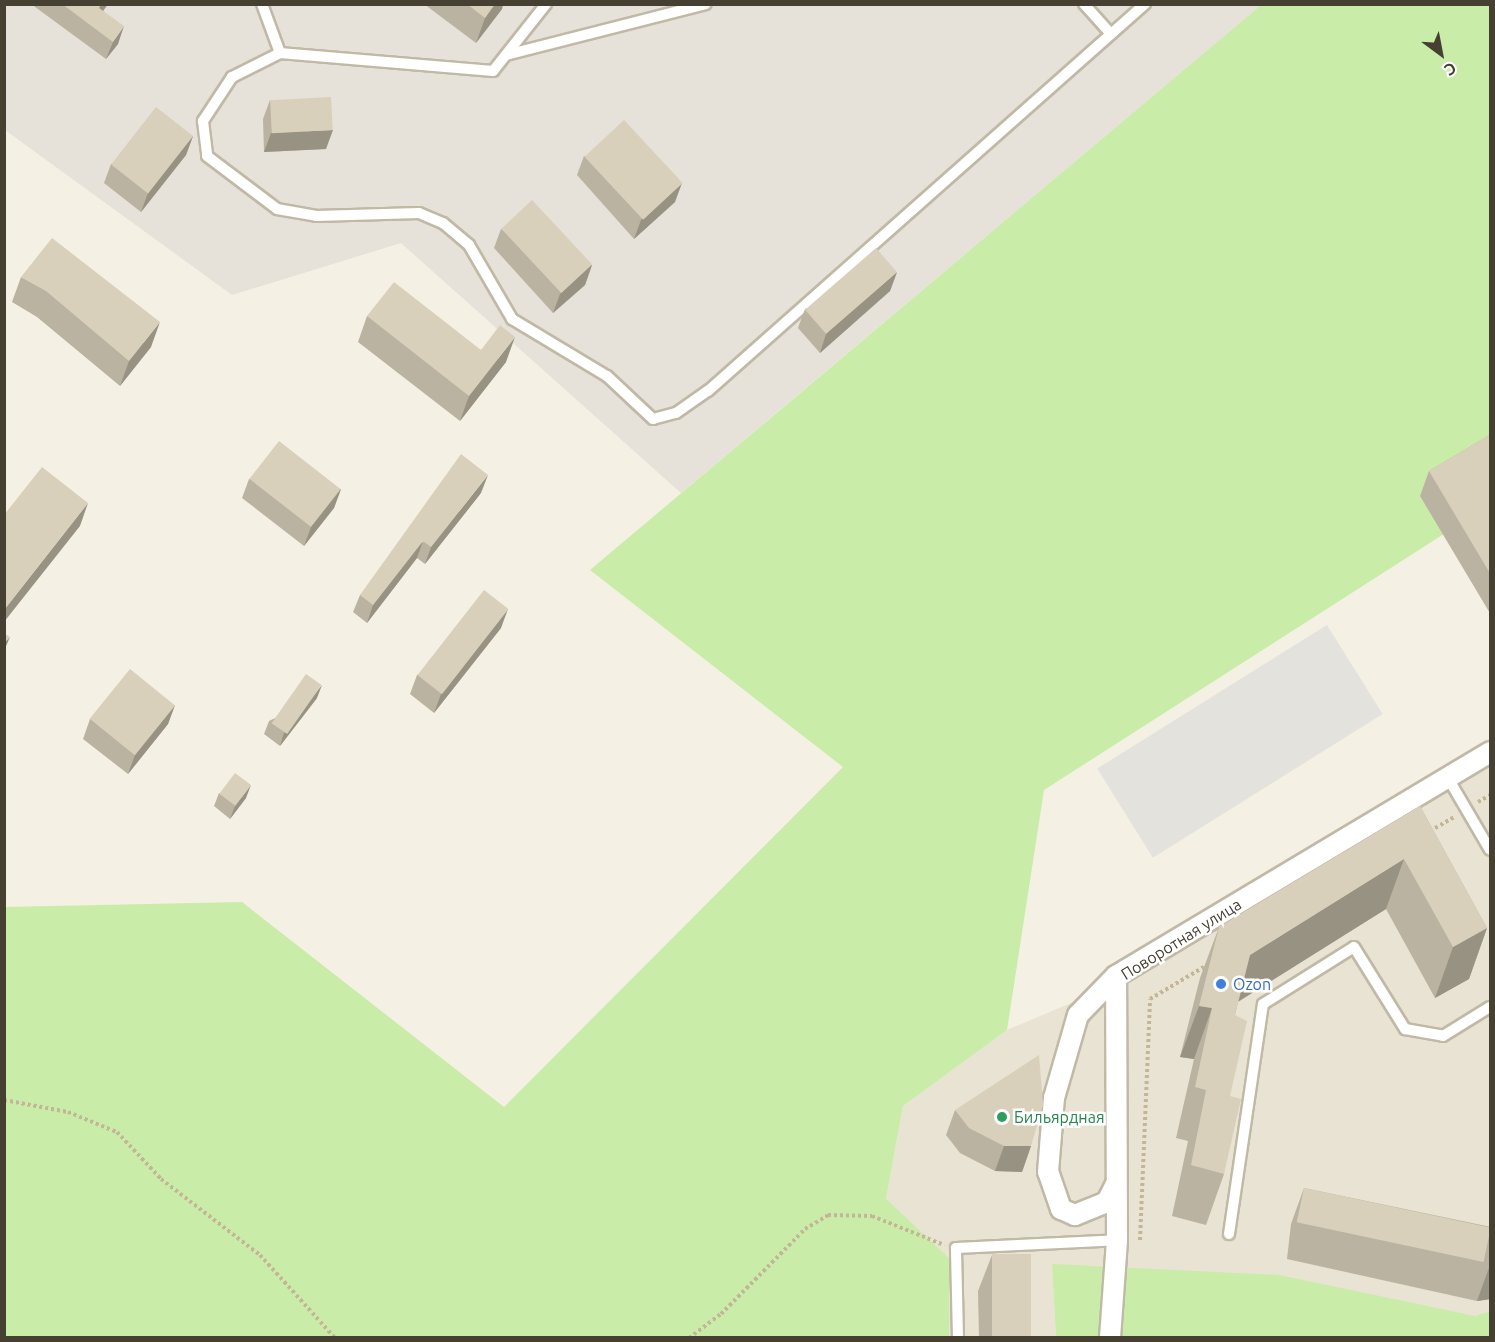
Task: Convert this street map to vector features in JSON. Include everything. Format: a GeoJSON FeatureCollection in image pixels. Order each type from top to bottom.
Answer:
{"type":"FeatureCollection","features":[{"type":"Feature","properties":{"kind":"street","name":"Поворотная улица"},"geometry":{"type":"LineString","coordinates":[[1110,1338],[1117,1240],[1116,976],[1491,752]]}},
{"type":"Feature","properties":{"kind":"street"},"geometry":{"type":"LineString","coordinates":[[1116,976],[1078,1015],[1068,1040],[1054,1098],[1048,1172],[1061,1209],[1075,1215],[1107,1202],[1116,1184]]}},
{"type":"Feature","properties":{"kind":"lane"},"geometry":{"type":"LineString","coordinates":[[262,4],[280,53]]}},
{"type":"Feature","properties":{"kind":"lane"},"geometry":{"type":"LineString","coordinates":[[546,4],[493,70],[280,53],[232,77],[202,122],[207,156],[277,209],[316,216],[418,213],[443,223],[469,245],[513,319],[607,376],[652,419],[676,413],[708,391],[1145,4]]}},
{"type":"Feature","properties":{"kind":"lane"},"geometry":{"type":"LineString","coordinates":[[506,55],[706,4]]}},
{"type":"Feature","properties":{"kind":"lane"},"geometry":{"type":"LineString","coordinates":[[1084,4],[1111,34]]}},
{"type":"Feature","properties":{"kind":"lane"},"geometry":{"type":"LineString","coordinates":[[1448,778],[1491,850]]}},
{"type":"Feature","properties":{"kind":"lane"},"geometry":{"type":"LineString","coordinates":[[1229,1234],[1263,1004],[1354,947],[1405,1029],[1443,1036],[1491,1007]]}},
{"type":"Feature","properties":{"kind":"lane"},"geometry":{"type":"LineString","coordinates":[[958,1338],[956,1248],[1117,1240]]}},
{"type":"Feature","properties":{"kind":"path"},"geometry":{"type":"LineString","coordinates":[[1426,834],[1491,795]]}},
{"type":"Feature","properties":{"kind":"path"},"geometry":{"type":"LineString","coordinates":[[1140,1240],[1150,999],[1211,962]]}},
{"type":"Feature","properties":{"kind":"path"},"geometry":{"type":"LineString","coordinates":[[4,1100],[68,1112],[117,1132],[161,1179],[260,1255],[335,1338]]}},
{"type":"Feature","properties":{"kind":"path"},"geometry":{"type":"LineString","coordinates":[[689,1338],[721,1314],[805,1229],[828,1215],[872,1216],[956,1248]]}},
{"type":"Feature","properties":{"kind":"shaded area"},"geometry":{"type":"Polygon","coordinates":[[[5,5],[1261,5],[681,493],[401,243],[232,295],[5,130],[5,5]]]}},
{"type":"Feature","properties":{"kind":"shaded area"},"geometry":{"type":"Polygon","coordinates":[[[1327,625],[1383,714],[1153,858],[1097,769],[1327,625]]]}},
{"type":"Feature","properties":{"kind":"shaded area"},"geometry":{"type":"Polygon","coordinates":[[[1490,766],[1490,1311],[1475,1316],[1052,1265],[1056,1337],[949,1337],[949,1258],[886,1200],[903,1106],[1007,1030],[1147,971],[1490,766]]]}},
{"type":"Feature","properties":{"kind":"green space"},"geometry":{"type":"Polygon","coordinates":[[[1261,5],[1490,5],[1490,605],[1447,532],[1044,790],[1007,1030],[903,1106],[886,1199],[949,1258],[949,1337],[5,1337],[4,907],[242,902],[504,1107],[843,767],[590,570],[1261,5]]]}},
{"type":"Feature","properties":{"kind":"green space"},"geometry":{"type":"Polygon","coordinates":[[[1052,1264],[1279,1275],[1475,1316],[1490,1311],[1490,1337],[1056,1337],[1052,1264]]]}},
{"type":"Feature","properties":{"kind":"building"},"geometry":{"type":"Polygon","coordinates":[[[62,4],[101,4],[99,8],[124,26],[113,42],[62,4]]]}},
{"type":"Feature","properties":{"kind":"building"},"geometry":{"type":"Polygon","coordinates":[[[467,4],[495,4],[485,18],[467,4]]]}},
{"type":"Feature","properties":{"kind":"building"},"geometry":{"type":"Polygon","coordinates":[[[331,97],[333,130],[272,133],[270,100],[331,97]]]}},
{"type":"Feature","properties":{"kind":"building"},"geometry":{"type":"Polygon","coordinates":[[[156,107],[193,136],[148,193],[111,165],[156,107]]]}},
{"type":"Feature","properties":{"kind":"building"},"geometry":{"type":"Polygon","coordinates":[[[624,120],[683,183],[643,220],[585,157],[624,120]]]}},
{"type":"Feature","properties":{"kind":"building"},"geometry":{"type":"Polygon","coordinates":[[[532,200],[592,264],[561,293],[501,229],[532,200]]]}},
{"type":"Feature","properties":{"kind":"building"},"geometry":{"type":"Polygon","coordinates":[[[52,238],[160,322],[129,361],[46,291],[21,277],[52,238]]]}},
{"type":"Feature","properties":{"kind":"building"},"geometry":{"type":"Polygon","coordinates":[[[876,248],[897,272],[826,334],[805,310],[876,248]]]}},
{"type":"Feature","properties":{"kind":"building"},"geometry":{"type":"Polygon","coordinates":[[[394,282],[481,350],[500,325],[515,337],[469,396],[367,316],[394,282]]]}},
{"type":"Feature","properties":{"kind":"building"},"geometry":{"type":"Polygon","coordinates":[[[1491,434],[1491,575],[1429,471],[1491,434]]]}},
{"type":"Feature","properties":{"kind":"building"},"geometry":{"type":"Polygon","coordinates":[[[279,441],[340,489],[311,527],[249,479],[279,441]]]}},
{"type":"Feature","properties":{"kind":"building"},"geometry":{"type":"Polygon","coordinates":[[[461,454],[488,475],[431,547],[423,541],[373,605],[360,595],[461,454]]]}},
{"type":"Feature","properties":{"kind":"building"},"geometry":{"type":"Polygon","coordinates":[[[42,467],[88,503],[4,610],[4,515],[42,467]]]}},
{"type":"Feature","properties":{"kind":"building"},"geometry":{"type":"Polygon","coordinates":[[[484,590],[508,609],[442,694],[418,675],[484,590]]]}},
{"type":"Feature","properties":{"kind":"building"},"geometry":{"type":"Polygon","coordinates":[[[4,633],[10,637],[4,643],[4,633]]]}},
{"type":"Feature","properties":{"kind":"building"},"geometry":{"type":"Polygon","coordinates":[[[130,669],[175,706],[135,755],[90,719],[130,669]]]}},
{"type":"Feature","properties":{"kind":"building"},"geometry":{"type":"Polygon","coordinates":[[[306,674],[322,685],[287,734],[272,723],[306,674]]]}},
{"type":"Feature","properties":{"kind":"building"},"geometry":{"type":"Polygon","coordinates":[[[235,773],[251,785],[235,806],[219,794],[235,773]]]}},
{"type":"Feature","properties":{"kind":"building"},"geometry":{"type":"Polygon","coordinates":[[[1420,806],[1487,928],[1453,947],[1404,859],[1250,955],[1235,1015],[1247,1021],[1230,1096],[1241,1099],[1224,1174],[1191,1165],[1206,1090],[1195,1087],[1212,1008],[1199,1006],[1219,927],[1420,806]]]}},
{"type":"Feature","properties":{"kind":"building"},"geometry":{"type":"Polygon","coordinates":[[[1039,1055],[1043,1105],[1031,1146],[1004,1146],[969,1128],[955,1110],[1039,1055]]]}},
{"type":"Feature","properties":{"kind":"building"},"geometry":{"type":"Polygon","coordinates":[[[1304,1188],[1490,1228],[1484,1262],[1297,1222],[1304,1188]]]}},
{"type":"Feature","properties":{"kind":"building"},"geometry":{"type":"Polygon","coordinates":[[[992,1254],[1031,1254],[1031,1338],[992,1338],[992,1254]]]}},
{"type":"Feature","properties":{"kind":"place","name":"Ozon"},"geometry":{"type":"Point","coordinates":[1221,984]}},
{"type":"Feature","properties":{"kind":"place","name":"Бильярдная"},"geometry":{"type":"Point","coordinates":[1002,1117]}}]}
